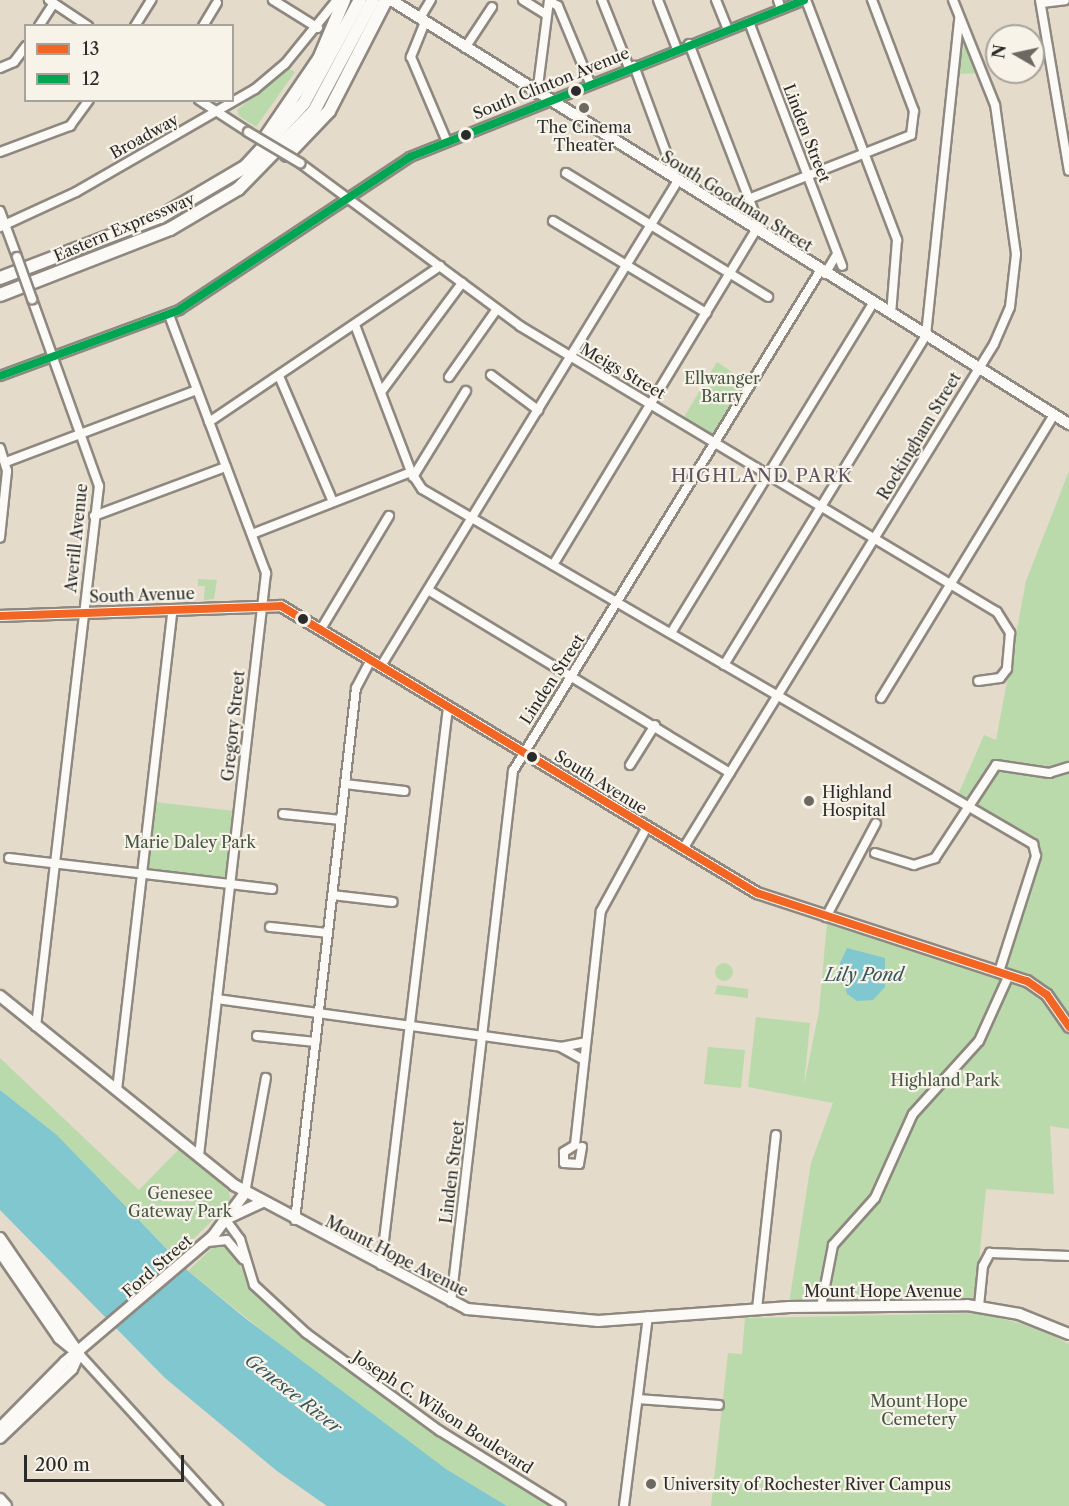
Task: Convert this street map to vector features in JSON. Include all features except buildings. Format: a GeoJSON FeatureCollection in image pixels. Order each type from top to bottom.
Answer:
{"type":"FeatureCollection","features":[{"type":"Feature","properties":{"kind":"highway"},"geometry":{"type":"LineString","coordinates":[[220,184],[288,108],[329,41],[344,0]]}},
{"type":"Feature","properties":{"kind":"highway","name":"Eastern Expressway"},"geometry":{"type":"LineString","coordinates":[[0,278],[152,220],[220,184],[260,154],[299,111],[360,0]]}},
{"type":"Feature","properties":{"kind":"highway","name":"Eastern Expressway"},"geometry":{"type":"LineString","coordinates":[[0,295],[152,236],[223,201],[269,163],[308,120],[345,62],[374,0]]}},
{"type":"Feature","properties":{"kind":"highway"},"geometry":{"type":"LineString","coordinates":[[223,201],[272,168],[321,122],[387,0]]}},
{"type":"Feature","properties":{"kind":"main road","name":"South Goodman Street"},"geometry":{"type":"LineString","coordinates":[[391,0],[547,101],[1069,424]]}},
{"type":"Feature","properties":{"kind":"main road","name":"South Avenue"},"geometry":{"type":"LineString","coordinates":[[0,616],[281,606],[765,897],[1004,973],[1047,996],[1069,1028]]}},
{"type":"Feature","properties":{"kind":"main road","name":"Mount Hope Avenue"},"geometry":{"type":"LineString","coordinates":[[0,996],[245,1193],[451,1302],[476,1311],[553,1318],[648,1317],[821,1307],[979,1306],[1019,1314],[1069,1334]]}},
{"type":"Feature","properties":{"kind":"main road","name":"Ford Street"},"geometry":{"type":"LineString","coordinates":[[0,1428],[49,1377],[80,1354],[204,1244],[227,1219],[245,1193]]}},
{"type":"Feature","properties":{"kind":"main road"},"geometry":{"type":"LineString","coordinates":[[227,1219],[262,1203]]}},
{"type":"Feature","properties":{"kind":"main road"},"geometry":{"type":"LineString","coordinates":[[0,1238],[80,1354]]}},
{"type":"Feature","properties":{"kind":"main road"},"geometry":{"type":"LineString","coordinates":[[0,1252],[46,1320],[80,1354]]}},
{"type":"Feature","properties":{"kind":"main road","name":"Ford Street"},"geometry":{"type":"LineString","coordinates":[[0,1438],[72,1369],[80,1354]]}},
{"type":"Feature","properties":{"kind":"main road"},"geometry":{"type":"LineString","coordinates":[[0,1499],[6,1506]]}},
{"type":"Feature","properties":{"kind":"street"},"geometry":{"type":"LineString","coordinates":[[136,24],[151,0]]}},
{"type":"Feature","properties":{"kind":"street"},"geometry":{"type":"LineString","coordinates":[[273,0],[318,28]]}},
{"type":"Feature","properties":{"kind":"street","name":"Broadway"},"geometry":{"type":"LineString","coordinates":[[234,100],[285,64],[318,28],[337,0]]}},
{"type":"Feature","properties":{"kind":"street"},"geometry":{"type":"LineString","coordinates":[[431,0],[410,52],[447,142]]}},
{"type":"Feature","properties":{"kind":"street"},"geometry":{"type":"LineString","coordinates":[[523,0],[547,15]]}},
{"type":"Feature","properties":{"kind":"street"},"geometry":{"type":"LineString","coordinates":[[295,1220],[356,688],[428,590],[677,182],[602,0]]}},
{"type":"Feature","properties":{"kind":"street"},"geometry":{"type":"LineString","coordinates":[[658,0],[677,49]]}},
{"type":"Feature","properties":{"kind":"street"},"geometry":{"type":"LineString","coordinates":[[716,0],[728,30]]}},
{"type":"Feature","properties":{"kind":"street"},"geometry":{"type":"LineString","coordinates":[[805,0],[866,154],[898,244],[891,314]]}},
{"type":"Feature","properties":{"kind":"street","name":"South Clinton Avenue"},"geometry":{"type":"LineString","coordinates":[[0,376],[169,315],[410,157],[590,83],[749,22],[779,4],[805,0]]}},
{"type":"Feature","properties":{"kind":"street"},"geometry":{"type":"LineString","coordinates":[[751,198],[911,135],[914,111],[872,0]]}},
{"type":"Feature","properties":{"kind":"street","name":"Rockingham Street"},"geometry":{"type":"LineString","coordinates":[[683,849],[978,368],[1006,318],[1016,254],[994,105],[953,0]]}},
{"type":"Feature","properties":{"kind":"street"},"geometry":{"type":"LineString","coordinates":[[1065,0],[1041,2],[1069,171]]}},
{"type":"Feature","properties":{"kind":"street"},"geometry":{"type":"LineString","coordinates":[[40,24],[51,1],[85,24]]}},
{"type":"Feature","properties":{"kind":"street"},"geometry":{"type":"LineString","coordinates":[[537,94],[549,1],[558,6],[590,83]]}},
{"type":"Feature","properties":{"kind":"street"},"geometry":{"type":"LineString","coordinates":[[204,24],[217,3]]}},
{"type":"Feature","properties":{"kind":"street"},"geometry":{"type":"LineString","coordinates":[[465,48],[492,7]]}},
{"type":"Feature","properties":{"kind":"street"},"geometry":{"type":"LineString","coordinates":[[724,664],[926,335],[960,16]]}},
{"type":"Feature","properties":{"kind":"street","name":"Linden Street"},"geometry":{"type":"LineString","coordinates":[[749,22],[842,266]]}},
{"type":"Feature","properties":{"kind":"street"},"geometry":{"type":"LineString","coordinates":[[553,565],[759,223],[689,44]]}},
{"type":"Feature","properties":{"kind":"street"},"geometry":{"type":"LineString","coordinates":[[0,68],[14,62],[24,49]]}},
{"type":"Feature","properties":{"kind":"street"},"geometry":{"type":"LineString","coordinates":[[0,152],[70,126],[88,102]]}},
{"type":"Feature","properties":{"kind":"street","name":"Meigs Street"},"geometry":{"type":"LineString","coordinates":[[202,102],[300,163],[497,309],[570,357],[997,612],[1010,633],[1005,675],[978,681]]}},
{"type":"Feature","properties":{"kind":"street","name":"Broadway"},"geometry":{"type":"LineString","coordinates":[[2,226],[217,112],[231,102]]}},
{"type":"Feature","properties":{"kind":"street"},"geometry":{"type":"LineString","coordinates":[[566,173],[768,297]]}},
{"type":"Feature","properties":{"kind":"street","name":"Averill Avenue"},"geometry":{"type":"LineString","coordinates":[[0,211],[2,226],[17,257],[98,480],[36,1026]]}},
{"type":"Feature","properties":{"kind":"street"},"geometry":{"type":"LineString","coordinates":[[553,221],[706,313]]}},
{"type":"Feature","properties":{"kind":"street","name":"Linden Street"},"geometry":{"type":"LineString","coordinates":[[451,1302],[513,771],[823,272],[837,254]]}},
{"type":"Feature","properties":{"kind":"street"},"geometry":{"type":"LineString","coordinates":[[209,422],[440,266]]}},
{"type":"Feature","properties":{"kind":"street"},"geometry":{"type":"LineString","coordinates":[[381,392],[462,283]]}},
{"type":"Feature","properties":{"kind":"street"},"geometry":{"type":"LineString","coordinates":[[671,633],[873,303]]}},
{"type":"Feature","properties":{"kind":"street"},"geometry":{"type":"LineString","coordinates":[[449,377],[497,309]]}},
{"type":"Feature","properties":{"kind":"street","name":"Gregory Street"},"geometry":{"type":"LineString","coordinates":[[169,315],[266,573],[199,1156]]}},
{"type":"Feature","properties":{"kind":"street"},"geometry":{"type":"LineString","coordinates":[[355,325],[412,475],[423,489],[1036,847],[1004,973],[980,1041],[913,1114],[875,1198],[833,1245],[821,1307]]}},
{"type":"Feature","properties":{"kind":"street"},"geometry":{"type":"LineString","coordinates":[[491,375],[538,410]]}},
{"type":"Feature","properties":{"kind":"street"},"geometry":{"type":"LineString","coordinates":[[279,376],[333,502]]}},
{"type":"Feature","properties":{"kind":"street"},"geometry":{"type":"LineString","coordinates":[[6,462],[197,390]]}},
{"type":"Feature","properties":{"kind":"street"},"geometry":{"type":"LineString","coordinates":[[252,534],[333,502],[412,475],[466,392]]}},
{"type":"Feature","properties":{"kind":"street"},"geometry":{"type":"LineString","coordinates":[[881,698],[1054,415]]}},
{"type":"Feature","properties":{"kind":"street"},"geometry":{"type":"LineString","coordinates":[[0,448],[6,462],[0,538]]}},
{"type":"Feature","properties":{"kind":"street"},"geometry":{"type":"LineString","coordinates":[[94,516],[226,467]]}},
{"type":"Feature","properties":{"kind":"street"},"geometry":{"type":"LineString","coordinates":[[321,629],[389,516]]}},
{"type":"Feature","properties":{"kind":"street"},"geometry":{"type":"LineString","coordinates":[[428,590],[730,772]]}},
{"type":"Feature","properties":{"kind":"street"},"geometry":{"type":"LineString","coordinates":[[117,1090],[173,609]]}},
{"type":"Feature","properties":{"kind":"street"},"geometry":{"type":"LineString","coordinates":[[381,1265],[448,707]]}},
{"type":"Feature","properties":{"kind":"street"},"geometry":{"type":"LineString","coordinates":[[630,765],[655,725]]}},
{"type":"Feature","properties":{"kind":"street"},"geometry":{"type":"LineString","coordinates":[[875,854],[907,863],[929,862],[996,765],[1049,773],[1069,767]]}},
{"type":"Feature","properties":{"kind":"street"},"geometry":{"type":"LineString","coordinates":[[345,784],[405,791]]}},
{"type":"Feature","properties":{"kind":"street"},"geometry":{"type":"LineString","coordinates":[[283,814],[340,820]]}},
{"type":"Feature","properties":{"kind":"street"},"geometry":{"type":"LineString","coordinates":[[826,917],[876,823]]}},
{"type":"Feature","properties":{"kind":"street"},"geometry":{"type":"LineString","coordinates":[[582,1147],[579,1164],[564,1163],[564,1152],[575,1145],[603,904],[646,827]]}},
{"type":"Feature","properties":{"kind":"street"},"geometry":{"type":"LineString","coordinates":[[9,858],[272,889]]}},
{"type":"Feature","properties":{"kind":"street"},"geometry":{"type":"LineString","coordinates":[[332,895],[393,902]]}},
{"type":"Feature","properties":{"kind":"street"},"geometry":{"type":"LineString","coordinates":[[270,927],[328,933]]}},
{"type":"Feature","properties":{"kind":"street"},"geometry":{"type":"LineString","coordinates":[[217,999],[483,1033],[561,1047],[584,1060]]}},
{"type":"Feature","properties":{"kind":"street"},"geometry":{"type":"LineString","coordinates":[[257,1036],[316,1042]]}},
{"type":"Feature","properties":{"kind":"street"},"geometry":{"type":"LineString","coordinates":[[561,1047],[586,1042]]}},
{"type":"Feature","properties":{"kind":"street"},"geometry":{"type":"LineString","coordinates":[[245,1193],[266,1078]]}},
{"type":"Feature","properties":{"kind":"street"},"geometry":{"type":"LineString","coordinates":[[757,1309],[776,1135]]}},
{"type":"Feature","properties":{"kind":"street","name":"Joseph C. Wilson Boulevard"},"geometry":{"type":"LineString","coordinates":[[227,1219],[240,1239],[243,1259]]}},
{"type":"Feature","properties":{"kind":"street","name":"Joseph C. Wilson Boulevard"},"geometry":{"type":"LineString","coordinates":[[204,1244],[227,1240],[243,1259],[262,1294],[342,1363],[561,1506]]}},
{"type":"Feature","properties":{"kind":"street"},"geometry":{"type":"LineString","coordinates":[[979,1306],[982,1266],[990,1253],[1069,1256]]}},
{"type":"Feature","properties":{"kind":"street"},"geometry":{"type":"LineString","coordinates":[[624,1506],[648,1317]]}},
{"type":"Feature","properties":{"kind":"street"},"geometry":{"type":"LineString","coordinates":[[80,1354],[218,1506]]}},
{"type":"Feature","properties":{"kind":"street"},"geometry":{"type":"LineString","coordinates":[[638,1399],[719,1405]]}},
{"type":"Feature","properties":{"kind":"green space"},"geometry":{"type":"Polygon","coordinates":[[[965,40],[979,73],[957,74],[965,40]]]}},
{"type":"Feature","properties":{"kind":"green space"},"geometry":{"type":"Polygon","coordinates":[[[288,68],[295,72],[256,127],[239,116],[237,110],[288,68]]]}},
{"type":"Feature","properties":{"kind":"green space","name":"Ellwanger Barry"},"geometry":{"type":"Polygon","coordinates":[[[717,362],[747,382],[714,435],[684,417],[717,362]]]}},
{"type":"Feature","properties":{"kind":"green space","name":"Highland Park"},"geometry":{"type":"Polygon","coordinates":[[[1069,471],[1069,1129],[1050,1126],[1054,1194],[986,1189],[975,1302],[789,1303],[811,1163],[833,1103],[748,1087],[756,1017],[810,1023],[804,1085],[819,1011],[827,923],[1000,977],[1039,849],[957,797],[984,735],[996,740],[1026,581],[1069,471]]]}},
{"type":"Feature","properties":{"kind":"green space"},"geometry":{"type":"Polygon","coordinates":[[[198,579],[217,580],[214,599],[204,600],[205,586],[198,586],[198,579]]]}},
{"type":"Feature","properties":{"kind":"green space","name":"Marie Daley Park"},"geometry":{"type":"Polygon","coordinates":[[[155,802],[234,811],[225,881],[146,872],[155,802]]]}},
{"type":"Feature","properties":{"kind":"green space"},"geometry":{"type":"Polygon","coordinates":[[[724,963],[730,966],[733,972],[730,978],[724,981],[718,978],[715,972],[718,966],[724,963]]]}},
{"type":"Feature","properties":{"kind":"green space"},"geometry":{"type":"Polygon","coordinates":[[[717,985],[748,989],[748,998],[715,994],[717,985]]]}},
{"type":"Feature","properties":{"kind":"green space"},"geometry":{"type":"Polygon","coordinates":[[[708,1047],[745,1050],[741,1088],[704,1084],[708,1047]]]}},
{"type":"Feature","properties":{"kind":"green space","name":"Genesee Gateway Park"},"geometry":{"type":"Polygon","coordinates":[[[0,1058],[139,1190],[181,1147],[229,1192],[231,1202],[175,1257],[57,1135],[0,1090],[0,1058]]]}},
{"type":"Feature","properties":{"kind":"green space"},"geometry":{"type":"Polygon","coordinates":[[[227,1243],[255,1293],[331,1360],[441,1438],[554,1506],[507,1506],[446,1469],[339,1392],[188,1271],[215,1245],[227,1243]]]}},
{"type":"Feature","properties":{"kind":"green space","name":"Mount Hope Cemetery"},"geometry":{"type":"Polygon","coordinates":[[[981,1313],[1040,1329],[1069,1344],[1069,1506],[711,1506],[728,1353],[742,1354],[745,1318],[981,1313]]]}},
{"type":"Feature","properties":{"kind":"water","name":"Lily Pond"},"geometry":{"type":"Polygon","coordinates":[[[847,948],[885,958],[885,987],[873,1000],[857,1001],[847,994],[840,963],[847,948]]]}},
{"type":"Feature","properties":{"kind":"water","name":"Genesee River"},"geometry":{"type":"Polygon","coordinates":[[[0,1090],[57,1135],[188,1271],[245,1318],[446,1469],[507,1506],[327,1506],[277,1471],[165,1378],[0,1210],[0,1090]]]}},
{"type":"Feature","properties":{"kind":"transit line","name":"12"},"geometry":{"type":"LineString","coordinates":[[0,376],[179,310],[410,157],[804,0]]}},
{"type":"Feature","properties":{"kind":"transit line","name":"13"},"geometry":{"type":"LineString","coordinates":[[0,616],[281,606],[757,893],[1027,981],[1047,995],[1069,1027]]}},
{"type":"Feature","properties":{"kind":"place","name":"The Cinema Theater"},"geometry":{"type":"Point","coordinates":[584,108]}},
{"type":"Feature","properties":{"kind":"place","name":"Highland Hospital"},"geometry":{"type":"Point","coordinates":[809,801]}},
{"type":"Feature","properties":{"kind":"place","name":"University of Rochester River Campus"},"geometry":{"type":"Point","coordinates":[651,1484]}},
{"type":"Feature","properties":{"kind":"district","name":"HIGHLAND PARK"},"geometry":{"type":"Point","coordinates":[762,476]}}]}
